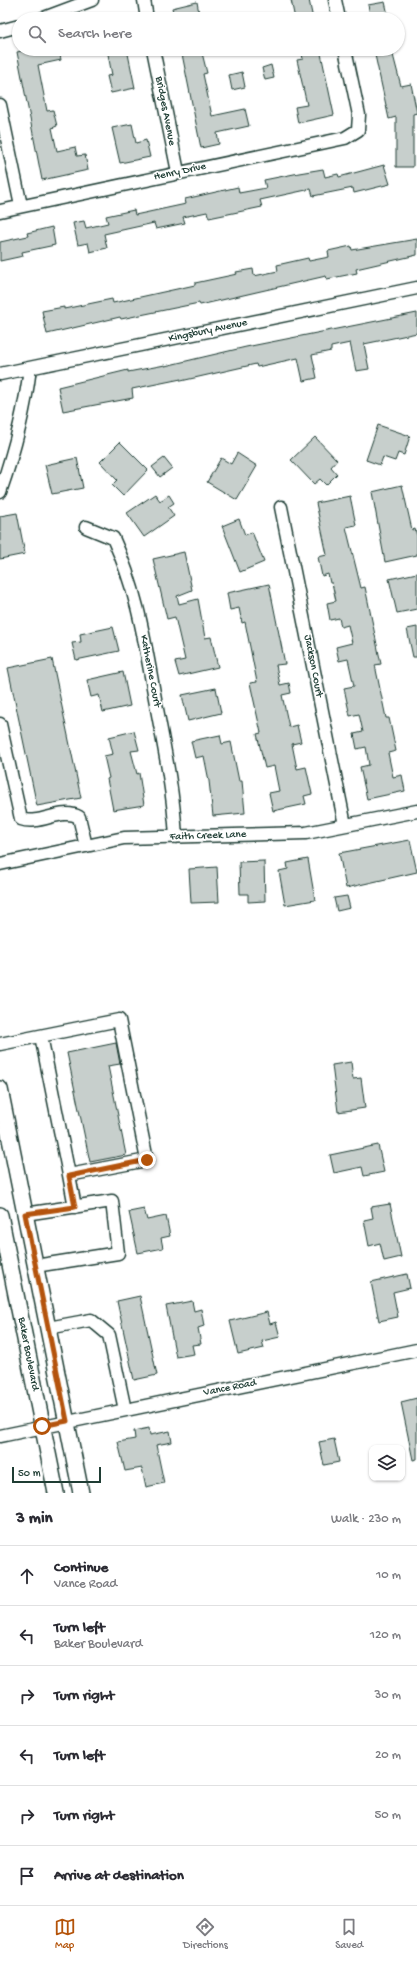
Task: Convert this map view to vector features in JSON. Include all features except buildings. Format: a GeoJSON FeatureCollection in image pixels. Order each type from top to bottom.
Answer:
{"type":"FeatureCollection","features":[{"type":"Feature","properties":{"kind":"main road"},"geometry":{"type":"LineString","coordinates":[[0,1089],[81,1493]]}},
{"type":"Feature","properties":{"kind":"main road","name":"Baker Boulevard"},"geometry":{"type":"LineString","coordinates":[[0,1215],[56,1493]]}},
{"type":"Feature","properties":{"kind":"street"},"geometry":{"type":"LineString","coordinates":[[60,12],[92,0]]}},
{"type":"Feature","properties":{"kind":"street"},"geometry":{"type":"LineString","coordinates":[[144,0],[146,12]]}},
{"type":"Feature","properties":{"kind":"street"},"geometry":{"type":"LineString","coordinates":[[335,0],[338,12]]}},
{"type":"Feature","properties":{"kind":"street"},"geometry":{"type":"LineString","coordinates":[[0,31],[12,28]]}},
{"type":"Feature","properties":{"kind":"street","name":"Bridges Avenue"},"geometry":{"type":"LineString","coordinates":[[154,56],[178,172]]}},
{"type":"Feature","properties":{"kind":"street","name":"Henry Drive"},"geometry":{"type":"LineString","coordinates":[[0,211],[178,172],[345,138],[358,130],[359,115],[346,56]]}},
{"type":"Feature","properties":{"kind":"street"},"geometry":{"type":"LineString","coordinates":[[0,105],[21,206]]}},
{"type":"Feature","properties":{"kind":"street","name":"Kingsbury Avenue"},"geometry":{"type":"LineString","coordinates":[[0,374],[417,288]]}},
{"type":"Feature","properties":{"kind":"street"},"geometry":{"type":"LineString","coordinates":[[0,492],[11,459],[24,409],[30,368]]}},
{"type":"Feature","properties":{"kind":"street","name":"Jackson Court"},"geometry":{"type":"LineString","coordinates":[[281,508],[345,825]]}},
{"type":"Feature","properties":{"kind":"street","name":"Katherine Court"},"geometry":{"type":"LineString","coordinates":[[86,527],[113,538],[126,567],[138,606],[173,796],[176,837]]}},
{"type":"Feature","properties":{"kind":"street"},"geometry":{"type":"LineString","coordinates":[[0,724],[21,819],[29,822],[71,813],[79,817],[86,846]]}},
{"type":"Feature","properties":{"kind":"street","name":"Faith Creek Lane"},"geometry":{"type":"LineString","coordinates":[[0,864],[124,838],[306,833],[417,811]]}},
{"type":"Feature","properties":{"kind":"street"},"geometry":{"type":"LineString","coordinates":[[0,1044],[119,1020],[147,1160],[69,1176]]}},
{"type":"Feature","properties":{"kind":"street"},"geometry":{"type":"LineString","coordinates":[[40,1036],[75,1207]]}},
{"type":"Feature","properties":{"kind":"street"},"geometry":{"type":"LineString","coordinates":[[25,1214],[112,1201],[118,1253],[35,1266]]}},
{"type":"Feature","properties":{"kind":"street"},"geometry":{"type":"LineString","coordinates":[[48,1328],[91,1320],[109,1336],[125,1410]]}},
{"type":"Feature","properties":{"kind":"street","name":"Vance Road"},"geometry":{"type":"LineString","coordinates":[[0,1436],[42,1426],[417,1350]]}},
{"type":"Feature","properties":{"kind":"route"},"geometry":{"type":"LineString","coordinates":[[42,1426],[67,1421],[25,1214],[75,1207],[69,1176],[147,1160]]}}]}
